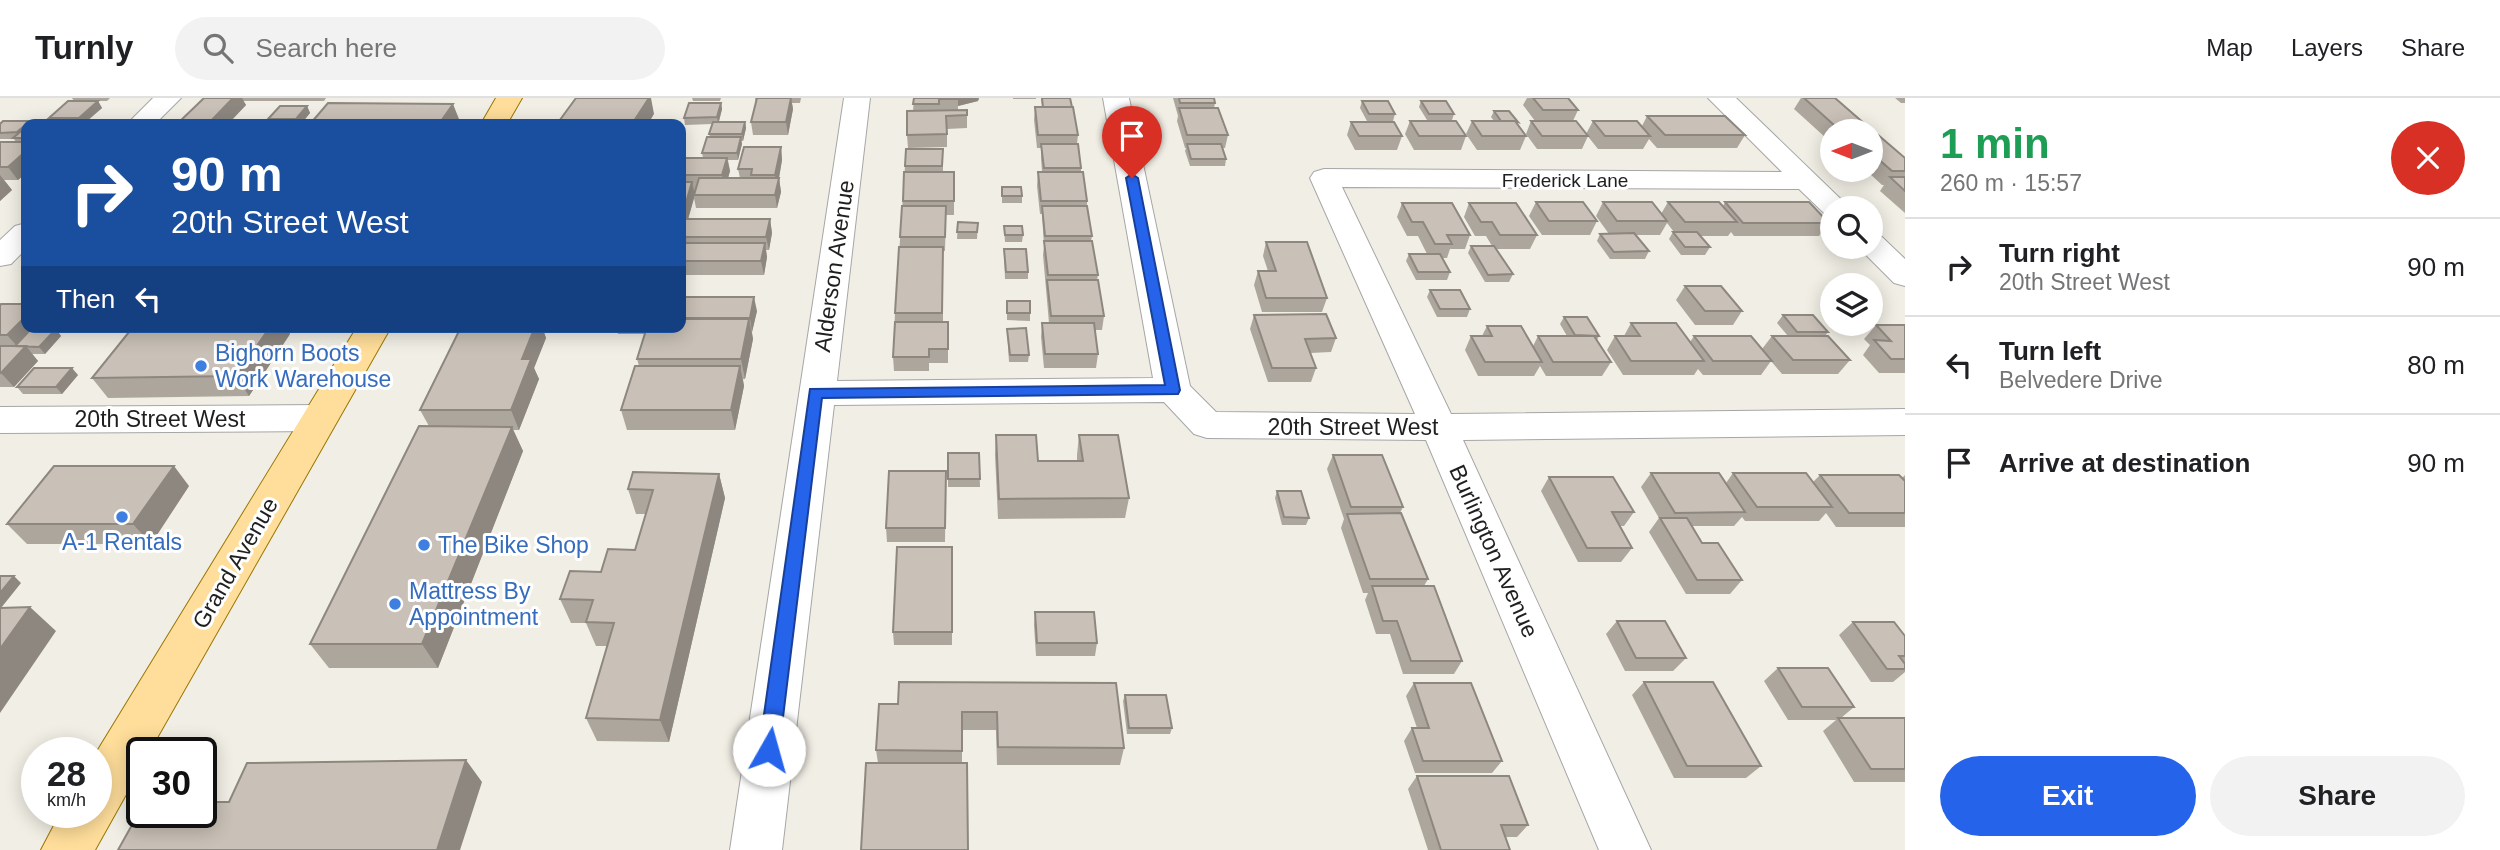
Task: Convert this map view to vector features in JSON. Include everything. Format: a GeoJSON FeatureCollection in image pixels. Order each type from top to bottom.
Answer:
{"type":"FeatureCollection","features":[{"type":"Feature","properties":{"kind":"main road"},"geometry":{"type":"LineString","coordinates":[[497,119],[509,98]]}},
{"type":"Feature","properties":{"kind":"main road","name":"Grand Avenue"},"geometry":{"type":"LineString","coordinates":[[112,772],[370,333]]}},
{"type":"Feature","properties":{"kind":"main road"},"geometry":{"type":"LineString","coordinates":[[66,850],[79,828]]}},
{"type":"Feature","properties":{"kind":"street"},"geometry":{"type":"LineString","coordinates":[[145,119],[168,98]]}},
{"type":"Feature","properties":{"kind":"street","name":"Alderson Avenue"},"geometry":{"type":"LineString","coordinates":[[756,850],[857,98]]}},
{"type":"Feature","properties":{"kind":"street"},"geometry":{"type":"LineString","coordinates":[[816,393],[1173,390],[1116,98]]}},
{"type":"Feature","properties":{"kind":"street"},"geometry":{"type":"LineString","coordinates":[[1721,98],[1823,196]]}},
{"type":"Feature","properties":{"kind":"street","name":"Frederick Lane"},"geometry":{"type":"LineString","coordinates":[[1324,178],[1807,181]]}},
{"type":"Feature","properties":{"kind":"street","name":"Burlington Avenue"},"geometry":{"type":"LineString","coordinates":[[1324,178],[1439,428],[1625,850]]}},
{"type":"Feature","properties":{"kind":"street"},"geometry":{"type":"LineString","coordinates":[[0,257],[21,237]]}},
{"type":"Feature","properties":{"kind":"street"},"geometry":{"type":"LineString","coordinates":[[1883,255],[1905,276]]}},
{"type":"Feature","properties":{"kind":"street","name":"20th Street West"},"geometry":{"type":"LineString","coordinates":[[1173,390],[1207,425],[1439,428],[1905,422]]}},
{"type":"Feature","properties":{"kind":"street","name":"20th Street West"},"geometry":{"type":"LineString","coordinates":[[0,420],[320,418]]}},
{"type":"Feature","properties":{"kind":"building"},"geometry":{"type":"Polygon","coordinates":[[[204,98],[233,98],[213,119],[182,119],[204,98]]]}},
{"type":"Feature","properties":{"kind":"building"},"geometry":{"type":"Polygon","coordinates":[[[576,98],[649,98],[635,119],[561,119],[576,98]]]}},
{"type":"Feature","properties":{"kind":"building"},"geometry":{"type":"Polygon","coordinates":[[[757,98],[791,98],[786,122],[751,122],[757,98]]]}},
{"type":"Feature","properties":{"kind":"building"},"geometry":{"type":"Polygon","coordinates":[[[914,98],[958,99],[939,99],[939,104],[913,104],[914,98]]]}},
{"type":"Feature","properties":{"kind":"building"},"geometry":{"type":"Polygon","coordinates":[[[1042,98],[1070,98],[1072,107],[1043,107],[1042,98]]]}},
{"type":"Feature","properties":{"kind":"building"},"geometry":{"type":"Polygon","coordinates":[[[1179,98],[1214,98],[1215,103],[1180,103],[1179,98]]]}},
{"type":"Feature","properties":{"kind":"building"},"geometry":{"type":"Polygon","coordinates":[[[1533,98],[1568,98],[1578,110],[1543,110],[1533,98]]]}},
{"type":"Feature","properties":{"kind":"building"},"geometry":{"type":"Polygon","coordinates":[[[1804,98],[1835,98],[1859,119],[1827,119],[1804,98]]]}},
{"type":"Feature","properties":{"kind":"building"},"geometry":{"type":"Polygon","coordinates":[[[68,101],[98,101],[79,118],[49,118],[68,101]]]}},
{"type":"Feature","properties":{"kind":"building"},"geometry":{"type":"Polygon","coordinates":[[[1362,101],[1388,101],[1395,114],[1369,114],[1362,101]]]}},
{"type":"Feature","properties":{"kind":"building"},"geometry":{"type":"Polygon","coordinates":[[[1421,101],[1446,101],[1454,114],[1429,114],[1421,101]]]}},
{"type":"Feature","properties":{"kind":"building"},"geometry":{"type":"Polygon","coordinates":[[[328,103],[453,104],[442,119],[314,119],[328,103]]]}},
{"type":"Feature","properties":{"kind":"building"},"geometry":{"type":"Polygon","coordinates":[[[689,103],[721,103],[717,117],[684,118],[689,103]]]}},
{"type":"Feature","properties":{"kind":"building"},"geometry":{"type":"Polygon","coordinates":[[[280,106],[307,106],[296,119],[268,119],[280,106]]]}},
{"type":"Feature","properties":{"kind":"building"},"geometry":{"type":"Polygon","coordinates":[[[1035,107],[1073,107],[1078,135],[1038,135],[1035,107]]]}},
{"type":"Feature","properties":{"kind":"building"},"geometry":{"type":"Polygon","coordinates":[[[1179,108],[1218,108],[1228,135],[1187,135],[1179,108]]]}},
{"type":"Feature","properties":{"kind":"building"},"geometry":{"type":"Polygon","coordinates":[[[967,110],[967,115],[946,116],[947,134],[907,135],[907,111],[967,110]]]}},
{"type":"Feature","properties":{"kind":"building"},"geometry":{"type":"Polygon","coordinates":[[[1494,111],[1509,111],[1518,122],[1501,121],[1494,111]]]}},
{"type":"Feature","properties":{"kind":"building"},"geometry":{"type":"Polygon","coordinates":[[[1647,116],[1725,116],[1745,135],[1665,135],[1647,116]]]}},
{"type":"Feature","properties":{"kind":"building"},"geometry":{"type":"Polygon","coordinates":[[[3,121],[21,121],[21,129],[17,132],[0,133],[0,124],[3,121]]]}},
{"type":"Feature","properties":{"kind":"building"},"geometry":{"type":"Polygon","coordinates":[[[1410,121],[1456,121],[1466,136],[1419,136],[1410,121]]]}},
{"type":"Feature","properties":{"kind":"building"},"geometry":{"type":"Polygon","coordinates":[[[1472,121],[1515,121],[1526,136],[1482,136],[1472,121]]]}},
{"type":"Feature","properties":{"kind":"building"},"geometry":{"type":"Polygon","coordinates":[[[1531,121],[1576,121],[1588,136],[1542,136],[1531,121]]]}},
{"type":"Feature","properties":{"kind":"building"},"geometry":{"type":"Polygon","coordinates":[[[1593,121],[1637,121],[1650,136],[1605,136],[1593,121]]]}},
{"type":"Feature","properties":{"kind":"building"},"geometry":{"type":"Polygon","coordinates":[[[713,122],[745,122],[742,134],[709,134],[713,122]]]}},
{"type":"Feature","properties":{"kind":"building"},"geometry":{"type":"Polygon","coordinates":[[[1351,122],[1394,122],[1402,136],[1359,136],[1351,122]]]}},
{"type":"Feature","properties":{"kind":"building"},"geometry":{"type":"Polygon","coordinates":[[[707,137],[741,137],[737,153],[702,153],[707,137]]]}},
{"type":"Feature","properties":{"kind":"building"},"geometry":{"type":"Polygon","coordinates":[[[1883,139],[1905,158],[1905,171],[1892,171],[1883,163],[1883,139]]]}},
{"type":"Feature","properties":{"kind":"building"},"geometry":{"type":"Polygon","coordinates":[[[0,142],[21,142],[21,155],[8,167],[0,167],[0,142]]]}},
{"type":"Feature","properties":{"kind":"building"},"geometry":{"type":"Polygon","coordinates":[[[1041,144],[1078,144],[1081,168],[1044,168],[1041,144]]]}},
{"type":"Feature","properties":{"kind":"building"},"geometry":{"type":"Polygon","coordinates":[[[1187,144],[1221,144],[1226,159],[1191,159],[1187,144]]]}},
{"type":"Feature","properties":{"kind":"building"},"geometry":{"type":"Polygon","coordinates":[[[744,147],[781,147],[775,175],[751,175],[752,169],[738,169],[744,147]]]}},
{"type":"Feature","properties":{"kind":"building"},"geometry":{"type":"Polygon","coordinates":[[[906,149],[943,149],[942,166],[905,166],[906,149]]]}},
{"type":"Feature","properties":{"kind":"building"},"geometry":{"type":"Polygon","coordinates":[[[686,158],[727,158],[722,175],[686,175],[686,158]]]}},
{"type":"Feature","properties":{"kind":"building"},"geometry":{"type":"Polygon","coordinates":[[[904,172],[954,172],[954,201],[903,201],[904,172]]]}},
{"type":"Feature","properties":{"kind":"building"},"geometry":{"type":"Polygon","coordinates":[[[1038,172],[1083,172],[1087,201],[1041,201],[1038,172]]]}},
{"type":"Feature","properties":{"kind":"building"},"geometry":{"type":"Polygon","coordinates":[[[1890,177],[1905,177],[1905,191],[1890,177]]]}},
{"type":"Feature","properties":{"kind":"building"},"geometry":{"type":"Polygon","coordinates":[[[699,178],[779,178],[775,195],[694,195],[699,178]]]}},
{"type":"Feature","properties":{"kind":"building"},"geometry":{"type":"Polygon","coordinates":[[[686,182],[692,182],[686,202],[686,182]]]}},
{"type":"Feature","properties":{"kind":"building"},"geometry":{"type":"Polygon","coordinates":[[[1002,187],[1021,187],[1022,196],[1002,196],[1002,187]]]}},
{"type":"Feature","properties":{"kind":"building"},"geometry":{"type":"Polygon","coordinates":[[[1536,202],[1583,202],[1597,221],[1549,221],[1536,202]]]}},
{"type":"Feature","properties":{"kind":"building"},"geometry":{"type":"Polygon","coordinates":[[[1603,202],[1652,202],[1667,221],[1617,221],[1603,202]]]}},
{"type":"Feature","properties":{"kind":"building"},"geometry":{"type":"Polygon","coordinates":[[[1668,202],[1719,202],[1737,222],[1685,222],[1668,202]]]}},
{"type":"Feature","properties":{"kind":"building"},"geometry":{"type":"Polygon","coordinates":[[[1725,202],[1809,202],[1820,214],[1820,223],[1743,223],[1725,202]]]}},
{"type":"Feature","properties":{"kind":"building"},"geometry":{"type":"Polygon","coordinates":[[[1402,203],[1452,203],[1470,235],[1447,235],[1452,244],[1435,244],[1423,222],[1412,222],[1402,203]]]}},
{"type":"Feature","properties":{"kind":"building"},"geometry":{"type":"Polygon","coordinates":[[[1469,203],[1516,203],[1537,235],[1500,235],[1492,222],[1481,222],[1469,203]]]}},
{"type":"Feature","properties":{"kind":"building"},"geometry":{"type":"Polygon","coordinates":[[[902,206],[946,206],[945,237],[900,237],[902,206]]]}},
{"type":"Feature","properties":{"kind":"building"},"geometry":{"type":"Polygon","coordinates":[[[1042,206],[1087,206],[1092,236],[1045,236],[1042,206]]]}},
{"type":"Feature","properties":{"kind":"building"},"geometry":{"type":"Polygon","coordinates":[[[686,219],[770,219],[766,237],[686,237],[686,219]]]}},
{"type":"Feature","properties":{"kind":"building"},"geometry":{"type":"Polygon","coordinates":[[[958,222],[978,223],[977,232],[957,232],[958,222]]]}},
{"type":"Feature","properties":{"kind":"building"},"geometry":{"type":"Polygon","coordinates":[[[1004,226],[1022,226],[1023,235],[1005,235],[1004,226]]]}},
{"type":"Feature","properties":{"kind":"building"},"geometry":{"type":"Polygon","coordinates":[[[1673,232],[1697,232],[1710,247],[1685,247],[1673,232]]]}},
{"type":"Feature","properties":{"kind":"building"},"geometry":{"type":"Polygon","coordinates":[[[1634,233],[1649,251],[1614,252],[1600,234],[1634,233]]]}},
{"type":"Feature","properties":{"kind":"building"},"geometry":{"type":"Polygon","coordinates":[[[1044,241],[1092,241],[1098,275],[1048,275],[1044,241]]]}},
{"type":"Feature","properties":{"kind":"building"},"geometry":{"type":"Polygon","coordinates":[[[1266,242],[1307,242],[1327,298],[1266,298],[1258,271],[1276,271],[1266,242]]]}},
{"type":"Feature","properties":{"kind":"building"},"geometry":{"type":"Polygon","coordinates":[[[686,243],[765,243],[761,261],[686,261],[686,243]]]}},
{"type":"Feature","properties":{"kind":"building"},"geometry":{"type":"Polygon","coordinates":[[[1471,246],[1494,246],[1513,274],[1488,275],[1471,246]]]}},
{"type":"Feature","properties":{"kind":"building"},"geometry":{"type":"Polygon","coordinates":[[[899,247],[943,247],[942,313],[895,313],[899,247]]]}},
{"type":"Feature","properties":{"kind":"building"},"geometry":{"type":"Polygon","coordinates":[[[1004,249],[1026,249],[1028,272],[1006,272],[1004,249]]]}},
{"type":"Feature","properties":{"kind":"building"},"geometry":{"type":"Polygon","coordinates":[[[1409,254],[1440,254],[1450,272],[1418,272],[1409,254]]]}},
{"type":"Feature","properties":{"kind":"building"},"geometry":{"type":"Polygon","coordinates":[[[1047,280],[1098,280],[1104,316],[1051,316],[1047,280]]]}},
{"type":"Feature","properties":{"kind":"building"},"geometry":{"type":"Polygon","coordinates":[[[1685,286],[1721,286],[1742,311],[1705,311],[1685,286]]]}},
{"type":"Feature","properties":{"kind":"building"},"geometry":{"type":"Polygon","coordinates":[[[1430,290],[1460,290],[1470,309],[1440,309],[1430,290]]]}},
{"type":"Feature","properties":{"kind":"building"},"geometry":{"type":"Polygon","coordinates":[[[686,297],[754,297],[750,318],[686,318],[686,297]]]}},
{"type":"Feature","properties":{"kind":"building"},"geometry":{"type":"Polygon","coordinates":[[[1007,301],[1030,301],[1030,313],[1007,313],[1007,301]]]}},
{"type":"Feature","properties":{"kind":"building"},"geometry":{"type":"Polygon","coordinates":[[[21,304],[21,321],[7,335],[0,335],[0,306],[21,304]]]}},
{"type":"Feature","properties":{"kind":"building"},"geometry":{"type":"Polygon","coordinates":[[[1326,314],[1336,338],[1305,339],[1316,368],[1272,368],[1254,315],[1326,314]]]}},
{"type":"Feature","properties":{"kind":"building"},"geometry":{"type":"Polygon","coordinates":[[[1783,315],[1813,315],[1820,323],[1820,332],[1797,332],[1783,315]]]}},
{"type":"Feature","properties":{"kind":"building"},"geometry":{"type":"Polygon","coordinates":[[[1564,317],[1587,317],[1599,336],[1575,335],[1564,317]]]}},
{"type":"Feature","properties":{"kind":"building"},"geometry":{"type":"Polygon","coordinates":[[[686,319],[749,319],[741,359],[637,359],[645,333],[686,333],[686,319]]]}},
{"type":"Feature","properties":{"kind":"building"},"geometry":{"type":"Polygon","coordinates":[[[895,322],[948,322],[948,349],[929,349],[929,357],[893,357],[895,322]]]}},
{"type":"Feature","properties":{"kind":"building"},"geometry":{"type":"Polygon","coordinates":[[[1042,323],[1094,323],[1098,354],[1045,354],[1042,323]]]}},
{"type":"Feature","properties":{"kind":"building"},"geometry":{"type":"Polygon","coordinates":[[[1631,323],[1676,323],[1704,361],[1631,361],[1615,336],[1640,336],[1631,323]]]}},
{"type":"Feature","properties":{"kind":"building"},"geometry":{"type":"Polygon","coordinates":[[[1883,325],[1905,325],[1905,359],[1891,359],[1874,340],[1891,341],[1883,332],[1883,325]]]}},
{"type":"Feature","properties":{"kind":"building"},"geometry":{"type":"Polygon","coordinates":[[[1487,326],[1521,326],[1542,362],[1485,362],[1471,336],[1492,336],[1487,326]]]}},
{"type":"Feature","properties":{"kind":"building"},"geometry":{"type":"Polygon","coordinates":[[[1026,328],[1029,355],[1010,355],[1007,329],[1026,328]]]}},
{"type":"Feature","properties":{"kind":"building"},"geometry":{"type":"Polygon","coordinates":[[[27,333],[52,333],[39,347],[15,346],[27,333]]]}},
{"type":"Feature","properties":{"kind":"building"},"geometry":{"type":"Polygon","coordinates":[[[128,333],[266,333],[236,376],[92,378],[128,333]]]}},
{"type":"Feature","properties":{"kind":"building"},"geometry":{"type":"Polygon","coordinates":[[[458,333],[533,333],[522,359],[531,359],[511,410],[420,410],[458,333]]]}},
{"type":"Feature","properties":{"kind":"building"},"geometry":{"type":"Polygon","coordinates":[[[1538,336],[1594,336],[1611,362],[1553,362],[1538,336]]]}},
{"type":"Feature","properties":{"kind":"building"},"geometry":{"type":"Polygon","coordinates":[[[1694,336],[1751,336],[1772,361],[1713,361],[1694,336]]]}},
{"type":"Feature","properties":{"kind":"building"},"geometry":{"type":"Polygon","coordinates":[[[1772,336],[1828,336],[1850,360],[1793,360],[1772,336]]]}},
{"type":"Feature","properties":{"kind":"building"},"geometry":{"type":"Polygon","coordinates":[[[0,346],[26,346],[1,373],[0,373],[0,346]]]}},
{"type":"Feature","properties":{"kind":"building"},"geometry":{"type":"Polygon","coordinates":[[[635,366],[740,366],[731,410],[621,410],[635,366]]]}},
{"type":"Feature","properties":{"kind":"building"},"geometry":{"type":"Polygon","coordinates":[[[34,368],[72,368],[56,387],[17,387],[34,368]]]}},
{"type":"Feature","properties":{"kind":"building"},"geometry":{"type":"Polygon","coordinates":[[[419,426],[512,427],[422,644],[310,644],[419,426]]]}},
{"type":"Feature","properties":{"kind":"building"},"geometry":{"type":"Polygon","coordinates":[[[996,435],[1036,435],[1038,461],[1083,461],[1079,435],[1118,435],[1129,498],[999,499],[996,435]]]}},
{"type":"Feature","properties":{"kind":"building"},"geometry":{"type":"Polygon","coordinates":[[[948,453],[979,453],[980,479],[948,479],[948,453]]]}},
{"type":"Feature","properties":{"kind":"building"},"geometry":{"type":"Polygon","coordinates":[[[1333,455],[1382,455],[1403,507],[1351,507],[1333,455]]]}},
{"type":"Feature","properties":{"kind":"building"},"geometry":{"type":"Polygon","coordinates":[[[54,466],[174,466],[133,524],[7,524],[54,466]]]}},
{"type":"Feature","properties":{"kind":"building"},"geometry":{"type":"Polygon","coordinates":[[[889,471],[946,471],[945,528],[886,528],[889,471]]]}},
{"type":"Feature","properties":{"kind":"building"},"geometry":{"type":"Polygon","coordinates":[[[633,472],[719,474],[660,720],[586,718],[614,623],[586,622],[593,600],[560,599],[570,571],[601,572],[608,549],[635,550],[653,490],[628,489],[633,472]]]}},
{"type":"Feature","properties":{"kind":"building"},"geometry":{"type":"Polygon","coordinates":[[[1651,473],[1719,473],[1745,512],[1675,513],[1651,473]]]}},
{"type":"Feature","properties":{"kind":"building"},"geometry":{"type":"Polygon","coordinates":[[[1733,473],[1806,473],[1832,507],[1757,507],[1733,473]]]}},
{"type":"Feature","properties":{"kind":"building"},"geometry":{"type":"Polygon","coordinates":[[[1820,475],[1899,475],[1905,481],[1905,513],[1849,513],[1820,475]]]}},
{"type":"Feature","properties":{"kind":"building"},"geometry":{"type":"Polygon","coordinates":[[[1549,477],[1613,477],[1634,512],[1612,512],[1632,548],[1587,548],[1549,477]]]}},
{"type":"Feature","properties":{"kind":"building"},"geometry":{"type":"Polygon","coordinates":[[[1277,491],[1301,491],[1309,518],[1284,517],[1277,491]]]}},
{"type":"Feature","properties":{"kind":"building"},"geometry":{"type":"Polygon","coordinates":[[[1401,513],[1428,579],[1370,579],[1347,514],[1401,513]]]}},
{"type":"Feature","properties":{"kind":"building"},"geometry":{"type":"Polygon","coordinates":[[[1660,518],[1687,518],[1702,543],[1718,543],[1742,580],[1697,580],[1660,518]]]}},
{"type":"Feature","properties":{"kind":"building"},"geometry":{"type":"Polygon","coordinates":[[[897,547],[952,547],[952,632],[893,632],[897,547]]]}},
{"type":"Feature","properties":{"kind":"building"},"geometry":{"type":"Polygon","coordinates":[[[0,576],[14,576],[0,593],[0,576]]]}},
{"type":"Feature","properties":{"kind":"building"},"geometry":{"type":"Polygon","coordinates":[[[1372,586],[1434,586],[1462,661],[1411,661],[1397,621],[1383,621],[1372,586]]]}},
{"type":"Feature","properties":{"kind":"building"},"geometry":{"type":"Polygon","coordinates":[[[30,607],[0,649],[0,608],[30,607]]]}},
{"type":"Feature","properties":{"kind":"building"},"geometry":{"type":"Polygon","coordinates":[[[1035,612],[1094,612],[1097,643],[1037,643],[1035,612]]]}},
{"type":"Feature","properties":{"kind":"building"},"geometry":{"type":"Polygon","coordinates":[[[1617,621],[1665,621],[1686,658],[1636,658],[1617,621]]]}},
{"type":"Feature","properties":{"kind":"building"},"geometry":{"type":"Polygon","coordinates":[[[1853,622],[1894,622],[1905,636],[1905,656],[1899,656],[1905,669],[1887,669],[1853,622]]]}},
{"type":"Feature","properties":{"kind":"building"},"geometry":{"type":"Polygon","coordinates":[[[1778,668],[1828,668],[1854,707],[1802,707],[1778,668]]]}},
{"type":"Feature","properties":{"kind":"building"},"geometry":{"type":"Polygon","coordinates":[[[899,682],[1116,683],[1124,748],[998,747],[997,712],[962,712],[962,751],[876,750],[879,704],[898,704],[899,682]]]}},
{"type":"Feature","properties":{"kind":"building"},"geometry":{"type":"Polygon","coordinates":[[[1644,682],[1713,682],[1761,766],[1687,766],[1644,682]]]}},
{"type":"Feature","properties":{"kind":"building"},"geometry":{"type":"Polygon","coordinates":[[[1414,683],[1471,683],[1502,761],[1423,761],[1412,728],[1429,728],[1414,683]]]}},
{"type":"Feature","properties":{"kind":"building"},"geometry":{"type":"Polygon","coordinates":[[[1125,695],[1166,695],[1172,728],[1129,728],[1125,695]]]}},
{"type":"Feature","properties":{"kind":"building"},"geometry":{"type":"Polygon","coordinates":[[[1838,718],[1905,718],[1905,769],[1871,769],[1838,718]]]}},
{"type":"Feature","properties":{"kind":"building"},"geometry":{"type":"Polygon","coordinates":[[[466,760],[437,850],[118,850],[130,828],[217,828],[217,802],[229,802],[247,763],[466,760]]]}},
{"type":"Feature","properties":{"kind":"building"},"geometry":{"type":"Polygon","coordinates":[[[866,763],[967,763],[968,850],[861,850],[866,763]]]}},
{"type":"Feature","properties":{"kind":"building"},"geometry":{"type":"Polygon","coordinates":[[[1417,776],[1509,776],[1528,825],[1501,825],[1510,850],[1441,850],[1417,776]]]}},
{"type":"Feature","properties":{"kind":"place","name":"Bighorn Boots Work Warehouse"},"geometry":{"type":"Point","coordinates":[201,366]}},
{"type":"Feature","properties":{"kind":"place","name":"A-1 Rentals"},"geometry":{"type":"Point","coordinates":[122,517]}},
{"type":"Feature","properties":{"kind":"place","name":"The Bike Shop"},"geometry":{"type":"Point","coordinates":[424,545]}},
{"type":"Feature","properties":{"kind":"place","name":"Mattress By Appointment"},"geometry":{"type":"Point","coordinates":[395,604]}},
{"type":"Feature","properties":{"kind":"route"},"geometry":{"type":"LineString","coordinates":[[769,750],[816,393],[1173,390],[1132,178]]}}]}
